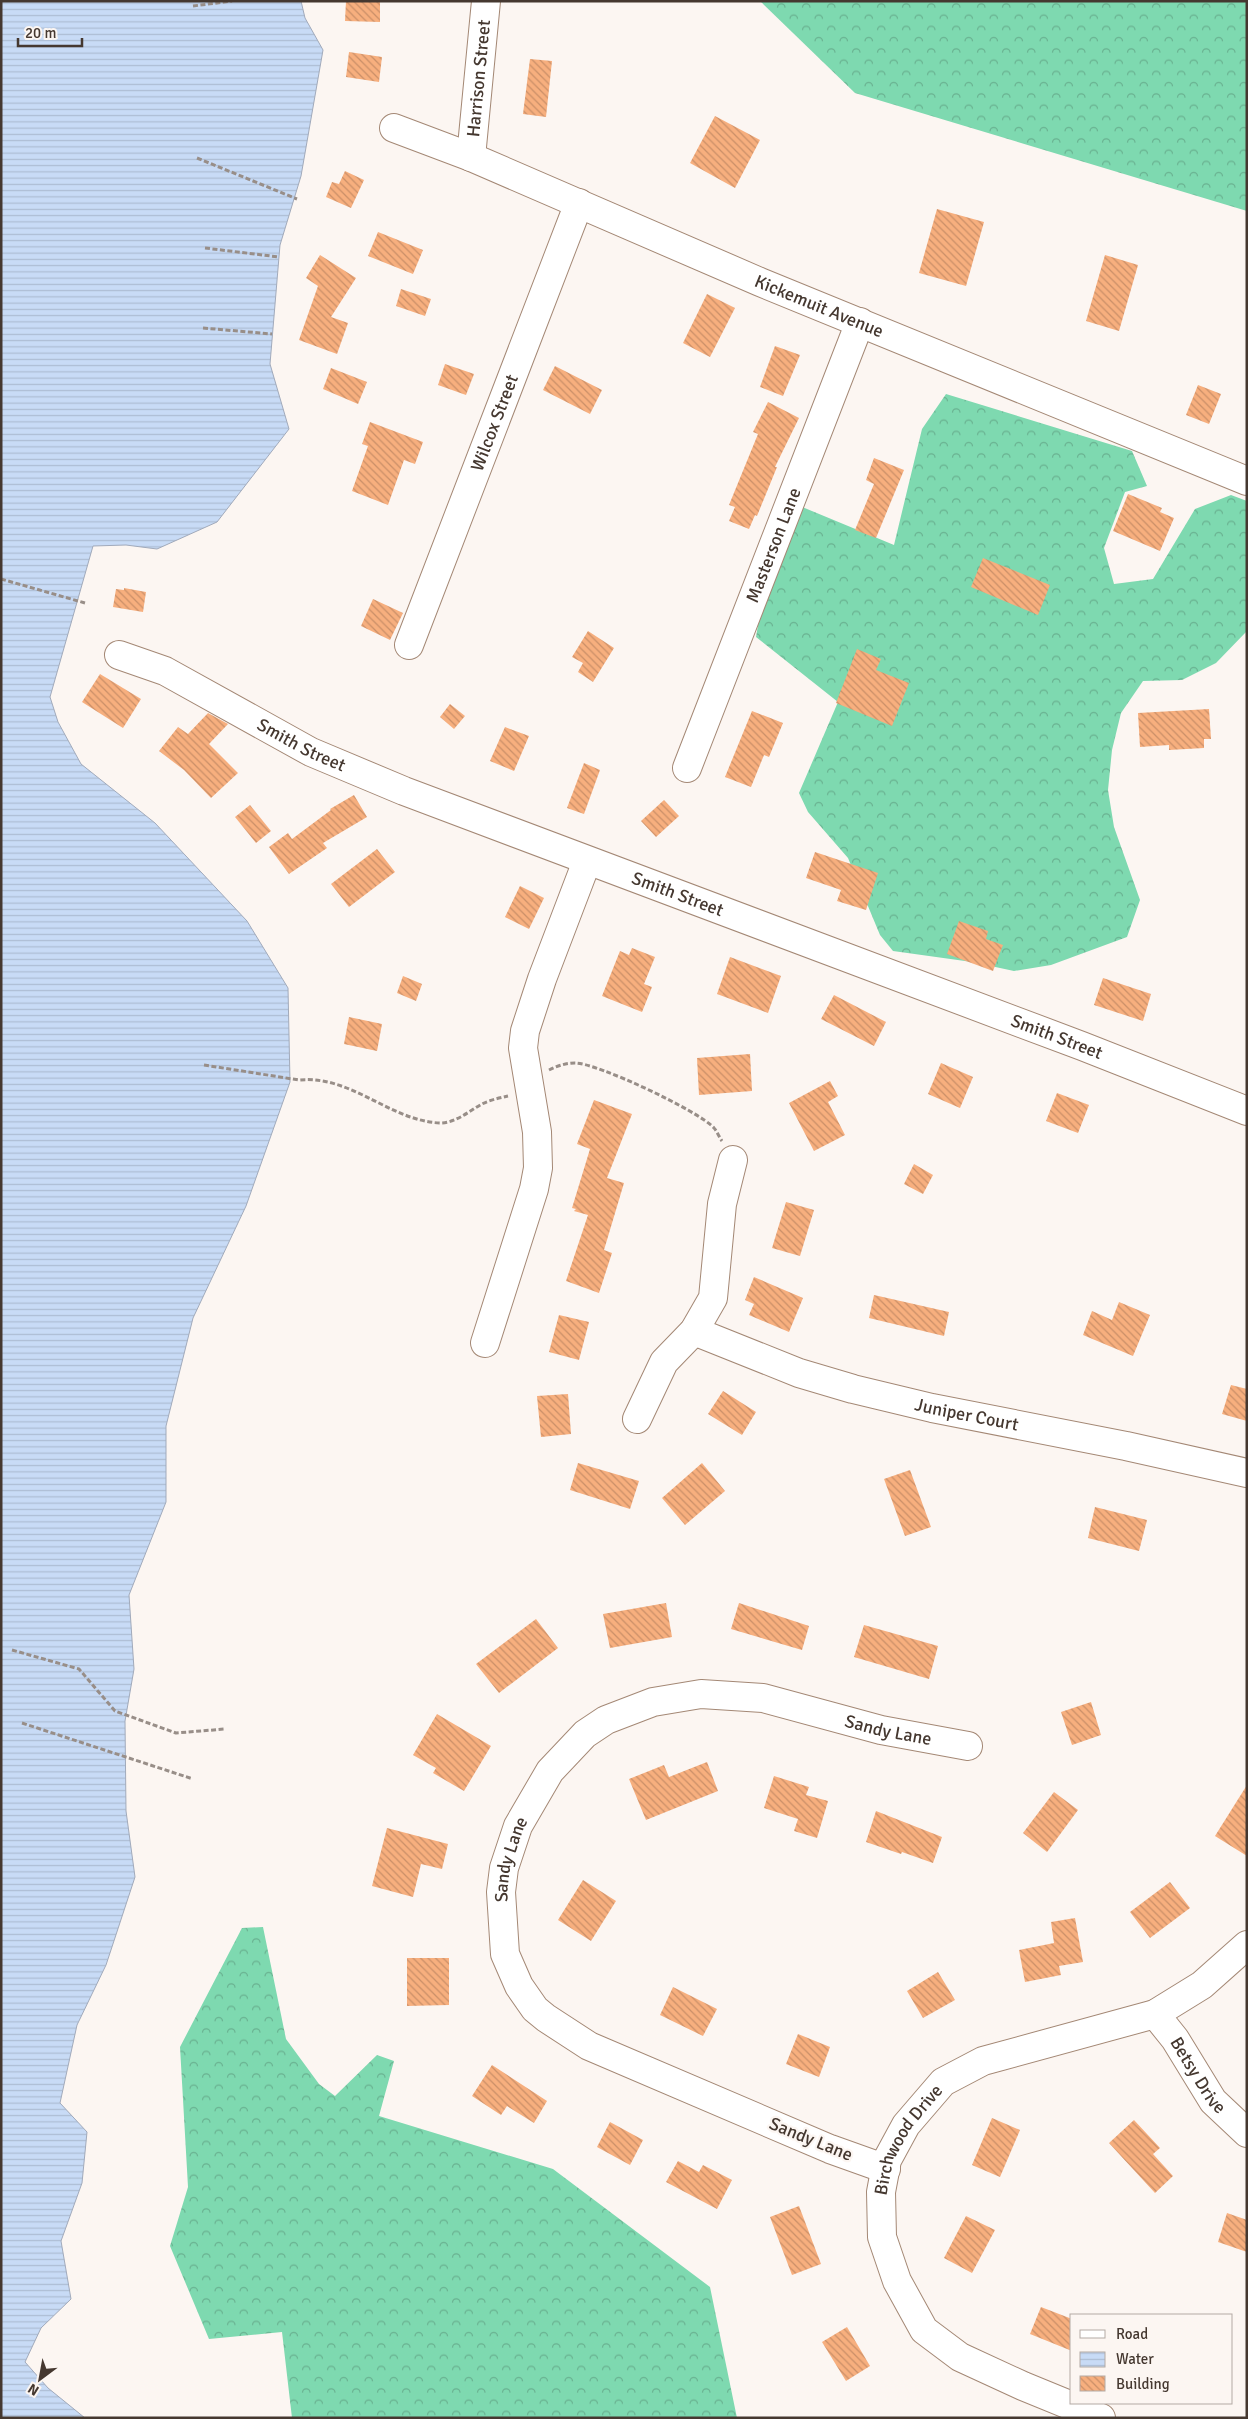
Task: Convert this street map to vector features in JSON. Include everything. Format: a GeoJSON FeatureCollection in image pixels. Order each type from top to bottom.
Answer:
{"type":"FeatureCollection","features":[{"type":"Feature","properties":{"kind":"street","name":"Harrison Street"},"geometry":{"type":"LineString","coordinates":[[471,157],[486,1]]}},
{"type":"Feature","properties":{"kind":"street","name":"Kickemuit Avenue"},"geometry":{"type":"LineString","coordinates":[[394,128],[471,157],[760,282],[1247,481]]}},
{"type":"Feature","properties":{"kind":"street","name":"Wilcox Street"},"geometry":{"type":"LineString","coordinates":[[409,645],[579,203]]}},
{"type":"Feature","properties":{"kind":"street","name":"Masterson Lane"},"geometry":{"type":"LineString","coordinates":[[687,768],[860,322]]}},
{"type":"Feature","properties":{"kind":"street","name":"Smith Street"},"geometry":{"type":"LineString","coordinates":[[119,655],[165,671],[311,752],[350,769],[587,861],[756,923],[1247,1111]]}},
{"type":"Feature","properties":{"kind":"street"},"geometry":{"type":"LineString","coordinates":[[485,1343],[534,1189],[538,1168],[537,1132],[523,1048],[525,1031],[542,979],[587,861]]}},
{"type":"Feature","properties":{"kind":"street"},"geometry":{"type":"LineString","coordinates":[[637,1419],[664,1362],[694,1331],[713,1298],[722,1204],[733,1160]]}},
{"type":"Feature","properties":{"kind":"street","name":"Juniper Court"},"geometry":{"type":"LineString","coordinates":[[694,1331],[799,1374],[853,1389],[932,1408],[1126,1446],[1247,1473]]}},
{"type":"Feature","properties":{"kind":"street","name":"Sandy Lane"},"geometry":{"type":"LineString","coordinates":[[886,2169],[830,2149],[589,2046],[546,2018],[535,2008],[519,1986],[505,1954],[501,1892],[504,1868],[518,1826],[550,1771],[585,1734],[606,1720],[653,1702],[701,1694],[763,1698],[881,1730],[968,1746]]}},
{"type":"Feature","properties":{"kind":"street","name":"Birchwood Drive"},"geometry":{"type":"LineString","coordinates":[[1101,2418],[1023,2386],[960,2356],[924,2330],[897,2281],[882,2237],[881,2192],[887,2160],[906,2125],[943,2082],[949,2078],[983,2061],[1155,2014],[1202,1985],[1247,1945]]}},
{"type":"Feature","properties":{"kind":"street","name":"Betsy Drive"},"geometry":{"type":"LineString","coordinates":[[1155,2014],[1175,2039],[1213,2101],[1247,2133]]}},
{"type":"Feature","properties":{"kind":"path"},"geometry":{"type":"LineString","coordinates":[[193,6],[232,1]]}},
{"type":"Feature","properties":{"kind":"path"},"geometry":{"type":"LineString","coordinates":[[197,158],[297,199]]}},
{"type":"Feature","properties":{"kind":"path"},"geometry":{"type":"LineString","coordinates":[[205,248],[279,257]]}},
{"type":"Feature","properties":{"kind":"path"},"geometry":{"type":"LineString","coordinates":[[203,328],[272,334]]}},
{"type":"Feature","properties":{"kind":"path"},"geometry":{"type":"LineString","coordinates":[[1,579],[85,604]]}},
{"type":"Feature","properties":{"kind":"path"},"geometry":{"type":"LineString","coordinates":[[204,1065],[299,1080]]}},
{"type":"Feature","properties":{"kind":"path"},"geometry":{"type":"LineString","coordinates":[[12,1650],[79,1669],[115,1711],[176,1734],[225,1729]]}},
{"type":"Feature","properties":{"kind":"path"},"geometry":{"type":"LineString","coordinates":[[22,1723],[193,1779]]}},
{"type":"Feature","properties":{"kind":"green space"},"geometry":{"type":"Polygon","coordinates":[[[760,1],[1247,1],[1247,211],[855,93],[760,1]]]}},
{"type":"Feature","properties":{"kind":"green space"},"geometry":{"type":"Polygon","coordinates":[[[946,394],[1132,451],[1147,486],[1125,492],[1104,548],[1114,584],[1153,579],[1195,509],[1231,495],[1247,501],[1247,631],[1216,663],[1182,680],[1143,681],[1121,713],[1112,750],[1108,790],[1114,827],[1140,900],[1127,937],[1051,965],[1014,971],[972,962],[893,951],[880,935],[848,858],[808,812],[799,793],[838,702],[756,637],[764,590],[795,504],[894,545],[922,429],[946,394]]]}},
{"type":"Feature","properties":{"kind":"green space"},"geometry":{"type":"Polygon","coordinates":[[[263,1927],[286,2039],[319,2084],[335,2096],[377,2055],[394,2061],[379,2116],[553,2169],[710,2287],[737,2418],[292,2418],[282,2332],[209,2339],[170,2246],[188,2187],[180,2047],[242,1928],[263,1927]]]}},
{"type":"Feature","properties":{"kind":"water"},"geometry":{"type":"Polygon","coordinates":[[[1,1],[301,1],[305,18],[323,50],[301,176],[280,245],[270,364],[289,429],[217,522],[157,549],[126,545],[93,546],[50,697],[58,722],[81,764],[155,823],[247,921],[288,988],[290,1082],[246,1206],[193,1318],[166,1426],[166,1502],[129,1595],[134,1669],[125,1721],[126,1811],[135,1877],[106,1965],[77,2025],[60,2103],[87,2132],[82,2183],[61,2241],[71,2299],[41,2328],[25,2362],[48,2388],[85,2418],[1,2418],[1,1]]]}},
{"type":"Feature","properties":{"kind":"building"},"geometry":{"type":"Polygon","coordinates":[[[346,1],[380,1],[380,22],[345,21],[346,1]]]}},
{"type":"Feature","properties":{"kind":"building"},"geometry":{"type":"Polygon","coordinates":[[[349,52],[382,57],[379,82],[346,77],[349,52]]]}},
{"type":"Feature","properties":{"kind":"building"},"geometry":{"type":"Polygon","coordinates":[[[530,59],[552,61],[546,117],[523,114],[530,59]]]}},
{"type":"Feature","properties":{"kind":"building"},"geometry":{"type":"Polygon","coordinates":[[[715,116],[760,140],[735,188],[690,163],[715,116]]]}},
{"type":"Feature","properties":{"kind":"building"},"geometry":{"type":"Polygon","coordinates":[[[345,171],[364,180],[351,208],[326,197],[332,182],[339,184],[345,171]]]}},
{"type":"Feature","properties":{"kind":"building"},"geometry":{"type":"Polygon","coordinates":[[[937,209],[984,222],[966,286],[919,273],[937,209]]]}},
{"type":"Feature","properties":{"kind":"building"},"geometry":{"type":"Polygon","coordinates":[[[378,232],[423,250],[413,274],[368,256],[378,232]]]}},
{"type":"Feature","properties":{"kind":"building"},"geometry":{"type":"Polygon","coordinates":[[[320,255],[356,278],[331,317],[348,323],[337,354],[299,340],[318,286],[306,278],[320,255]]]}},
{"type":"Feature","properties":{"kind":"building"},"geometry":{"type":"Polygon","coordinates":[[[1105,255],[1138,265],[1119,331],[1086,321],[1105,255]]]}},
{"type":"Feature","properties":{"kind":"building"},"geometry":{"type":"Polygon","coordinates":[[[401,289],[431,299],[425,316],[396,306],[401,289]]]}},
{"type":"Feature","properties":{"kind":"building"},"geometry":{"type":"Polygon","coordinates":[[[707,294],[735,308],[710,357],[683,343],[707,294]]]}},
{"type":"Feature","properties":{"kind":"building"},"geometry":{"type":"Polygon","coordinates":[[[775,346],[800,355],[783,396],[760,387],[775,346]]]}},
{"type":"Feature","properties":{"kind":"building"},"geometry":{"type":"Polygon","coordinates":[[[445,364],[474,374],[466,395],[438,385],[445,364]]]}},
{"type":"Feature","properties":{"kind":"building"},"geometry":{"type":"Polygon","coordinates":[[[555,366],[602,390],[590,414],[543,390],[555,366]]]}},
{"type":"Feature","properties":{"kind":"building"},"geometry":{"type":"Polygon","coordinates":[[[331,368],[367,382],[358,404],[323,389],[331,368]]]}},
{"type":"Feature","properties":{"kind":"building"},"geometry":{"type":"Polygon","coordinates":[[[1198,385],[1221,394],[1209,424],[1186,415],[1198,385]]]}},
{"type":"Feature","properties":{"kind":"building"},"geometry":{"type":"Polygon","coordinates":[[[768,402],[799,418],[775,467],[777,467],[757,516],[755,515],[749,529],[729,521],[735,507],[729,505],[758,434],[753,432],[768,402]]]}},
{"type":"Feature","properties":{"kind":"building"},"geometry":{"type":"Polygon","coordinates":[[[370,422],[423,442],[415,464],[404,460],[388,505],[352,491],[368,446],[362,444],[370,422]]]}},
{"type":"Feature","properties":{"kind":"building"},"geometry":{"type":"Polygon","coordinates":[[[874,458],[904,470],[876,538],[855,530],[874,484],[866,480],[874,458]]]}},
{"type":"Feature","properties":{"kind":"building"},"geometry":{"type":"Polygon","coordinates":[[[1128,494],[1162,508],[1160,512],[1174,518],[1160,551],[1113,531],[1128,494]]]}},
{"type":"Feature","properties":{"kind":"building"},"geometry":{"type":"Polygon","coordinates":[[[983,558],[1050,585],[1038,615],[971,587],[983,558]]]}},
{"type":"Feature","properties":{"kind":"building"},"geometry":{"type":"Polygon","coordinates":[[[124,588],[146,592],[143,612],[113,607],[116,589],[124,590],[124,588]]]}},
{"type":"Feature","properties":{"kind":"building"},"geometry":{"type":"Polygon","coordinates":[[[373,599],[403,613],[390,640],[361,626],[373,599]]]}},
{"type":"Feature","properties":{"kind":"building"},"geometry":{"type":"Polygon","coordinates":[[[588,631],[614,648],[593,682],[578,672],[583,663],[572,657],[588,631]]]}},
{"type":"Feature","properties":{"kind":"building"},"geometry":{"type":"Polygon","coordinates":[[[857,649],[881,659],[876,670],[909,683],[892,726],[836,703],[857,649]]]}},
{"type":"Feature","properties":{"kind":"building"},"geometry":{"type":"Polygon","coordinates":[[[100,674],[141,699],[123,728],[82,702],[100,674]]]}},
{"type":"Feature","properties":{"kind":"building"},"geometry":{"type":"Polygon","coordinates":[[[450,704],[465,716],[454,729],[440,717],[450,704]]]}},
{"type":"Feature","properties":{"kind":"building"},"geometry":{"type":"Polygon","coordinates":[[[1209,709],[1211,739],[1204,739],[1204,748],[1169,750],[1169,745],[1140,747],[1138,713],[1209,709]]]}},
{"type":"Feature","properties":{"kind":"building"},"geometry":{"type":"Polygon","coordinates":[[[752,711],[783,723],[769,757],[764,755],[751,787],[725,777],[752,711]]]}},
{"type":"Feature","properties":{"kind":"building"},"geometry":{"type":"Polygon","coordinates":[[[208,713],[228,724],[209,744],[238,773],[211,798],[184,770],[159,751],[178,727],[188,734],[208,713]]]}},
{"type":"Feature","properties":{"kind":"building"},"geometry":{"type":"Polygon","coordinates":[[[505,727],[529,736],[514,771],[490,761],[505,727]]]}},
{"type":"Feature","properties":{"kind":"building"},"geometry":{"type":"Polygon","coordinates":[[[584,763],[600,770],[584,814],[567,808],[584,763]]]}},
{"type":"Feature","properties":{"kind":"building"},"geometry":{"type":"Polygon","coordinates":[[[354,795],[367,817],[323,843],[327,848],[289,874],[269,847],[288,833],[292,839],[330,809],[354,795]]]}},
{"type":"Feature","properties":{"kind":"building"},"geometry":{"type":"Polygon","coordinates":[[[664,800],[679,816],[656,837],[641,821],[664,800]]]}},
{"type":"Feature","properties":{"kind":"building"},"geometry":{"type":"Polygon","coordinates":[[[250,805],[271,831],[256,843],[235,817],[250,805]]]}},
{"type":"Feature","properties":{"kind":"building"},"geometry":{"type":"Polygon","coordinates":[[[377,849],[395,872],[349,907],[331,884],[377,849]]]}},
{"type":"Feature","properties":{"kind":"building"},"geometry":{"type":"Polygon","coordinates":[[[815,852],[878,873],[866,910],[837,901],[841,890],[806,878],[815,852]]]}},
{"type":"Feature","properties":{"kind":"building"},"geometry":{"type":"Polygon","coordinates":[[[520,886],[544,898],[529,929],[505,917],[520,886]]]}},
{"type":"Feature","properties":{"kind":"building"},"geometry":{"type":"Polygon","coordinates":[[[959,921],[988,931],[986,939],[1003,945],[993,971],[947,954],[959,921]]]}},
{"type":"Feature","properties":{"kind":"building"},"geometry":{"type":"Polygon","coordinates":[[[632,948],[655,957],[644,984],[652,987],[642,1012],[602,996],[620,951],[629,955],[632,948]]]}},
{"type":"Feature","properties":{"kind":"building"},"geometry":{"type":"Polygon","coordinates":[[[730,957],[781,976],[768,1013],[717,994],[730,957]]]}},
{"type":"Feature","properties":{"kind":"building"},"geometry":{"type":"Polygon","coordinates":[[[403,976],[422,984],[416,1001],[397,993],[403,976]]]}},
{"type":"Feature","properties":{"kind":"building"},"geometry":{"type":"Polygon","coordinates":[[[1103,978],[1151,994],[1143,1021],[1094,1005],[1103,978]]]}},
{"type":"Feature","properties":{"kind":"building"},"geometry":{"type":"Polygon","coordinates":[[[834,995],[886,1022],[874,1046],[821,1019],[834,995]]]}},
{"type":"Feature","properties":{"kind":"building"},"geometry":{"type":"Polygon","coordinates":[[[349,1017],[382,1024],[377,1051],[344,1044],[349,1017]]]}},
{"type":"Feature","properties":{"kind":"building"},"geometry":{"type":"Polygon","coordinates":[[[750,1054],[752,1091],[699,1095],[697,1058],[750,1054]]]}},
{"type":"Feature","properties":{"kind":"building"},"geometry":{"type":"Polygon","coordinates":[[[941,1063],[973,1077],[960,1108],[928,1094],[941,1063]]]}},
{"type":"Feature","properties":{"kind":"building"},"geometry":{"type":"Polygon","coordinates":[[[830,1081],[838,1096],[828,1102],[845,1135],[814,1151],[789,1103],[830,1081]]]}},
{"type":"Feature","properties":{"kind":"building"},"geometry":{"type":"Polygon","coordinates":[[[1057,1093],[1089,1105],[1078,1133],[1046,1121],[1057,1093]]]}},
{"type":"Feature","properties":{"kind":"building"},"geometry":{"type":"Polygon","coordinates":[[[594,1100],[632,1114],[607,1178],[624,1183],[604,1250],[612,1253],[599,1293],[566,1281],[588,1215],[574,1211],[576,1209],[572,1208],[590,1149],[577,1144],[594,1100]]]}},
{"type":"Feature","properties":{"kind":"building"},"geometry":{"type":"Polygon","coordinates":[[[914,1164],[933,1175],[923,1194],[904,1184],[914,1164]]]}},
{"type":"Feature","properties":{"kind":"building"},"geometry":{"type":"Polygon","coordinates":[[[786,1202],[814,1210],[800,1256],[772,1248],[786,1202]]]}},
{"type":"Feature","properties":{"kind":"building"},"geometry":{"type":"Polygon","coordinates":[[[754,1277],[803,1298],[789,1332],[749,1315],[754,1304],[745,1300],[754,1277]]]}},
{"type":"Feature","properties":{"kind":"building"},"geometry":{"type":"Polygon","coordinates":[[[874,1295],[949,1312],[944,1336],[869,1318],[874,1295]]]}},
{"type":"Feature","properties":{"kind":"building"},"geometry":{"type":"Polygon","coordinates":[[[1119,1302],[1150,1315],[1133,1356],[1083,1335],[1092,1311],[1112,1320],[1119,1302]]]}},
{"type":"Feature","properties":{"kind":"building"},"geometry":{"type":"Polygon","coordinates":[[[559,1315],[589,1322],[579,1360],[549,1352],[559,1315]]]}},
{"type":"Feature","properties":{"kind":"building"},"geometry":{"type":"Polygon","coordinates":[[[1231,1385],[1247,1389],[1247,1421],[1222,1414],[1231,1385]]]}},
{"type":"Feature","properties":{"kind":"building"},"geometry":{"type":"Polygon","coordinates":[[[723,1391],[756,1412],[742,1435],[708,1414],[723,1391]]]}},
{"type":"Feature","properties":{"kind":"building"},"geometry":{"type":"Polygon","coordinates":[[[568,1394],[571,1434],[541,1437],[537,1396],[568,1394]]]}},
{"type":"Feature","properties":{"kind":"building"},"geometry":{"type":"Polygon","coordinates":[[[578,1463],[639,1481],[630,1509],[570,1490],[578,1463]]]}},
{"type":"Feature","properties":{"kind":"building"},"geometry":{"type":"Polygon","coordinates":[[[702,1463],[725,1491],[685,1525],[662,1498],[702,1463]]]}},
{"type":"Feature","properties":{"kind":"building"},"geometry":{"type":"Polygon","coordinates":[[[910,1470],[931,1527],[905,1536],[884,1479],[910,1470]]]}},
{"type":"Feature","properties":{"kind":"building"},"geometry":{"type":"Polygon","coordinates":[[[1095,1507],[1147,1520],[1139,1551],[1088,1538],[1095,1507]]]}},
{"type":"Feature","properties":{"kind":"building"},"geometry":{"type":"Polygon","coordinates":[[[666,1603],[672,1637],[610,1648],[603,1614],[666,1603]]]}},
{"type":"Feature","properties":{"kind":"building"},"geometry":{"type":"Polygon","coordinates":[[[739,1603],[809,1626],[802,1650],[731,1629],[739,1603]]]}},
{"type":"Feature","properties":{"kind":"building"},"geometry":{"type":"Polygon","coordinates":[[[536,1619],[558,1648],[499,1693],[476,1664],[536,1619]]]}},
{"type":"Feature","properties":{"kind":"building"},"geometry":{"type":"Polygon","coordinates":[[[864,1625],[938,1646],[929,1679],[854,1657],[864,1625]]]}},
{"type":"Feature","properties":{"kind":"building"},"geometry":{"type":"Polygon","coordinates":[[[1091,1702],[1101,1735],[1072,1745],[1061,1712],[1091,1702]]]}},
{"type":"Feature","properties":{"kind":"building"},"geometry":{"type":"Polygon","coordinates":[[[437,1714],[491,1746],[464,1791],[433,1773],[436,1768],[413,1755],[437,1714]]]}},
{"type":"Feature","properties":{"kind":"building"},"geometry":{"type":"Polygon","coordinates":[[[707,1762],[718,1791],[646,1820],[629,1779],[664,1765],[669,1777],[707,1762]]]}},
{"type":"Feature","properties":{"kind":"building"},"geometry":{"type":"Polygon","coordinates":[[[774,1776],[809,1787],[806,1795],[828,1801],[817,1838],[794,1831],[798,1819],[764,1808],[774,1776]]]}},
{"type":"Feature","properties":{"kind":"building"},"geometry":{"type":"Polygon","coordinates":[[[1247,1785],[1247,1856],[1215,1836],[1247,1785]]]}},
{"type":"Feature","properties":{"kind":"building"},"geometry":{"type":"Polygon","coordinates":[[[1054,1792],[1078,1810],[1047,1852],[1023,1833],[1054,1792]]]}},
{"type":"Feature","properties":{"kind":"building"},"geometry":{"type":"Polygon","coordinates":[[[876,1811],[942,1837],[933,1863],[866,1842],[876,1811]]]}},
{"type":"Feature","properties":{"kind":"building"},"geometry":{"type":"Polygon","coordinates":[[[387,1828],[448,1844],[442,1869],[421,1864],[413,1897],[372,1886],[387,1828]]]}},
{"type":"Feature","properties":{"kind":"building"},"geometry":{"type":"Polygon","coordinates":[[[583,1880],[616,1901],[591,1941],[558,1920],[583,1880]]]}},
{"type":"Feature","properties":{"kind":"building"},"geometry":{"type":"Polygon","coordinates":[[[1170,1882],[1190,1908],[1150,1938],[1130,1912],[1170,1882]]]}},
{"type":"Feature","properties":{"kind":"building"},"geometry":{"type":"Polygon","coordinates":[[[1075,1918],[1083,1962],[1059,1966],[1061,1975],[1025,1982],[1019,1950],[1054,1943],[1051,1922],[1075,1918]]]}},
{"type":"Feature","properties":{"kind":"building"},"geometry":{"type":"Polygon","coordinates":[[[407,1958],[449,1958],[449,2005],[407,2006],[407,1958]]]}},
{"type":"Feature","properties":{"kind":"building"},"geometry":{"type":"Polygon","coordinates":[[[938,1972],[955,2000],[923,2018],[907,1991],[938,1972]]]}},
{"type":"Feature","properties":{"kind":"building"},"geometry":{"type":"Polygon","coordinates":[[[673,1987],[717,2009],[703,2036],[660,2015],[673,1987]]]}},
{"type":"Feature","properties":{"kind":"building"},"geometry":{"type":"Polygon","coordinates":[[[798,2034],[830,2047],[819,2077],[786,2064],[798,2034]]]}},
{"type":"Feature","properties":{"kind":"building"},"geometry":{"type":"Polygon","coordinates":[[[492,2065],[547,2101],[534,2123],[507,2106],[501,2115],[472,2096],[492,2065]]]}},
{"type":"Feature","properties":{"kind":"building"},"geometry":{"type":"Polygon","coordinates":[[[992,2118],[1020,2130],[1000,2177],[972,2165],[992,2118]]]}},
{"type":"Feature","properties":{"kind":"building"},"geometry":{"type":"Polygon","coordinates":[[[1134,2120],[1160,2148],[1153,2154],[1173,2176],[1155,2193],[1109,2143],[1134,2120]]]}},
{"type":"Feature","properties":{"kind":"building"},"geometry":{"type":"Polygon","coordinates":[[[610,2122],[643,2140],[630,2165],[597,2147],[610,2122]]]}},
{"type":"Feature","properties":{"kind":"building"},"geometry":{"type":"Polygon","coordinates":[[[678,2161],[699,2172],[703,2165],[732,2180],[717,2209],[666,2182],[678,2161]]]}},
{"type":"Feature","properties":{"kind":"building"},"geometry":{"type":"Polygon","coordinates":[[[799,2206],[821,2264],[792,2275],[770,2217],[799,2206]]]}},
{"type":"Feature","properties":{"kind":"building"},"geometry":{"type":"Polygon","coordinates":[[[1227,2213],[1247,2220],[1247,2252],[1218,2242],[1227,2213]]]}},
{"type":"Feature","properties":{"kind":"building"},"geometry":{"type":"Polygon","coordinates":[[[966,2216],[995,2230],[972,2273],[944,2258],[966,2216]]]}},
{"type":"Feature","properties":{"kind":"building"},"geometry":{"type":"Polygon","coordinates":[[[1041,2307],[1070,2318],[1070,2350],[1030,2334],[1041,2307]]]}},
{"type":"Feature","properties":{"kind":"building"},"geometry":{"type":"Polygon","coordinates":[[[847,2327],[870,2366],[846,2381],[822,2342],[847,2327]]]}}]}
